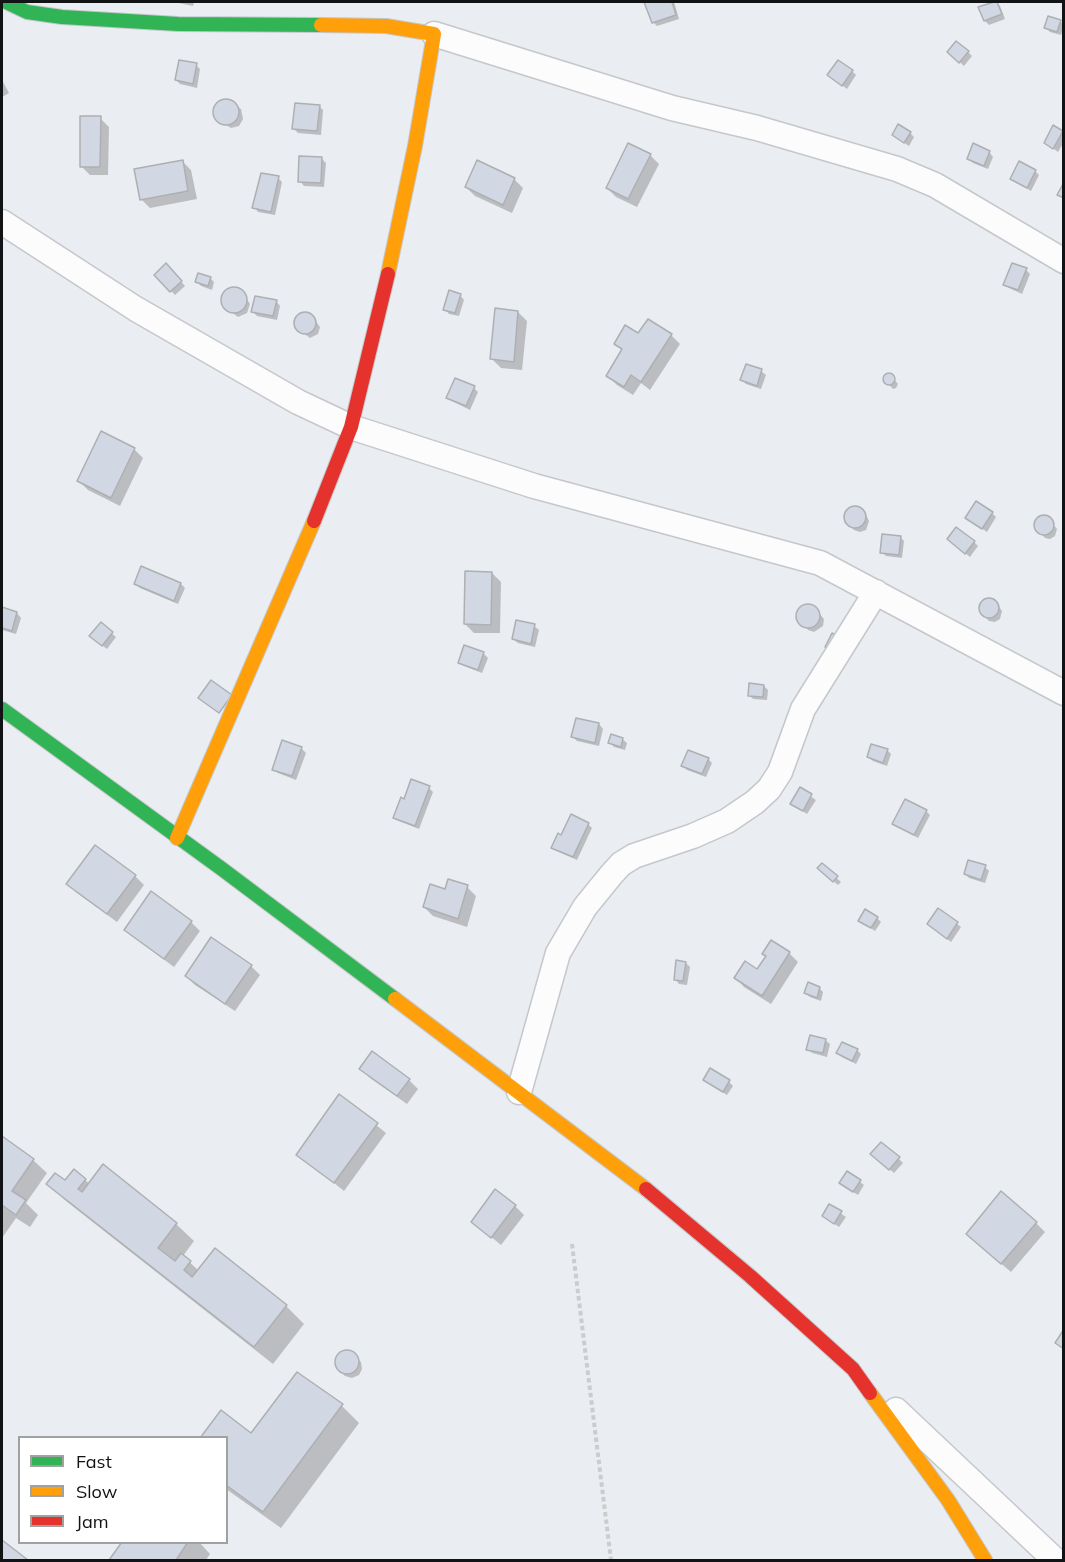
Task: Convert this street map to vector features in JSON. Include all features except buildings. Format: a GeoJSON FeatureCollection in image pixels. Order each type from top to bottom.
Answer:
{"type":"FeatureCollection","features":[{"type":"Feature","properties":{"kind":"street"},"geometry":{"type":"LineString","coordinates":[[6,2],[27,12],[62,17],[225,26],[386,26],[434,34],[672,108],[791,137],[897,169],[935,185],[1064,261]]}},
{"type":"Feature","properties":{"kind":"street"},"geometry":{"type":"LineString","coordinates":[[177,838],[301,553],[351,427],[392,258],[416,146],[434,34]]}},
{"type":"Feature","properties":{"kind":"street"},"geometry":{"type":"LineString","coordinates":[[2,222],[136,309],[298,402],[351,427],[534,486],[820,563],[1064,693]]}},
{"type":"Feature","properties":{"kind":"street"},"geometry":{"type":"LineString","coordinates":[[519,1092],[558,953],[585,907],[611,874],[634,855],[693,836],[727,821],[755,802],[769,789],[780,772],[803,709],[876,592]]}},
{"type":"Feature","properties":{"kind":"street"},"geometry":{"type":"LineString","coordinates":[[2,709],[222,869],[627,1173],[750,1276],[853,1369],[1055,1560]]}},
{"type":"Feature","properties":{"kind":"street"},"geometry":{"type":"LineString","coordinates":[[853,1369],[948,1500],[985,1560]]}},
{"type":"Feature","properties":{"kind":"path"},"geometry":{"type":"LineString","coordinates":[[572,1244],[611,1560]]}},
{"type":"Feature","properties":{"kind":"traffic: fast"},"geometry":{"type":"LineString","coordinates":[[6,2],[27,12],[62,17],[178,24],[321,25]]}},
{"type":"Feature","properties":{"kind":"traffic: fast"},"geometry":{"type":"LineString","coordinates":[[2,709],[222,869],[395,999]]}},
{"type":"Feature","properties":{"kind":"traffic: slow"},"geometry":{"type":"LineString","coordinates":[[321,25],[386,26],[434,34],[415,146],[388,274]]}},
{"type":"Feature","properties":{"kind":"traffic: slow"},"geometry":{"type":"LineString","coordinates":[[177,838],[314,521]]}},
{"type":"Feature","properties":{"kind":"traffic: slow"},"geometry":{"type":"LineString","coordinates":[[395,999],[646,1189]]}},
{"type":"Feature","properties":{"kind":"traffic: slow"},"geometry":{"type":"LineString","coordinates":[[870,1393],[948,1500],[985,1560]]}},
{"type":"Feature","properties":{"kind":"traffic: jam"},"geometry":{"type":"LineString","coordinates":[[314,521],[351,427],[388,274]]}},
{"type":"Feature","properties":{"kind":"traffic: jam"},"geometry":{"type":"LineString","coordinates":[[646,1189],[750,1276],[853,1369],[870,1393]]}}]}
